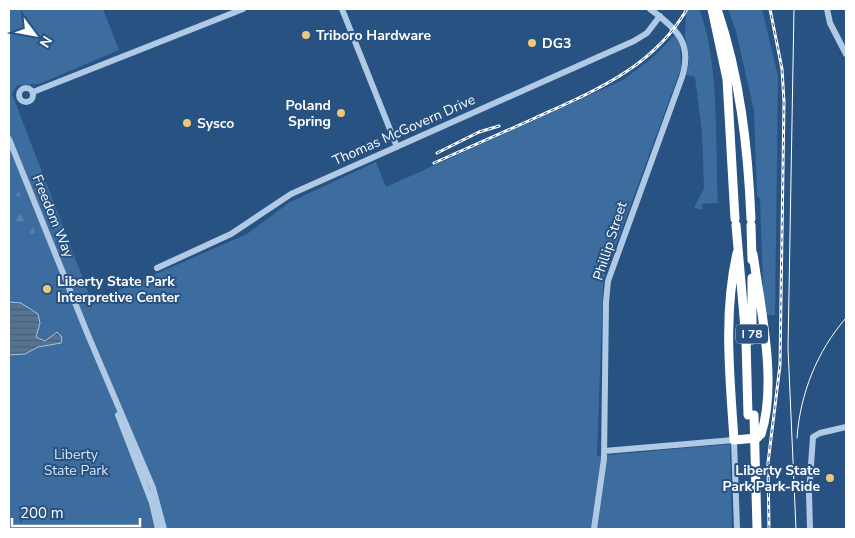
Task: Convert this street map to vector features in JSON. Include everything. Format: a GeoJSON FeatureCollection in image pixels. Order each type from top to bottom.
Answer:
{"type":"FeatureCollection","features":[{"type":"Feature","properties":{"kind":"highway","name":"I 78"},"geometry":{"type":"LineString","coordinates":[[712,11],[728,88],[736,222],[736,253],[746,332],[757,529]]}},
{"type":"Feature","properties":{"kind":"highway","name":"I 78"},"geometry":{"type":"LineString","coordinates":[[712,11],[732,56],[741,104],[748,161],[752,254],[751,529]]}},
{"type":"Feature","properties":{"kind":"highway"},"geometry":{"type":"LineString","coordinates":[[736,253],[731,279],[728,323],[734,440],[754,439],[760,436],[768,389],[762,319],[752,254]]}},
{"type":"Feature","properties":{"kind":"street"},"geometry":{"type":"LineString","coordinates":[[33,92],[244,9]]}},
{"type":"Feature","properties":{"kind":"street"},"geometry":{"type":"LineString","coordinates":[[342,9],[397,147]]}},
{"type":"Feature","properties":{"kind":"street"},"geometry":{"type":"LineString","coordinates":[[650,9],[660,16]]}},
{"type":"Feature","properties":{"kind":"street"},"geometry":{"type":"LineString","coordinates":[[827,9],[830,23],[846,54]]}},
{"type":"Feature","properties":{"kind":"street","name":"Thomas McGovern Drive"},"geometry":{"type":"LineString","coordinates":[[157,268],[231,234],[291,194],[634,41],[647,33],[660,16]]}},
{"type":"Feature","properties":{"kind":"street","name":"Phillip Street"},"geometry":{"type":"LineString","coordinates":[[594,529],[602,482],[604,451],[608,281],[684,71],[685,48],[677,30],[660,16]]}},
{"type":"Feature","properties":{"kind":"street","name":"Freedom Way"},"geometry":{"type":"LineString","coordinates":[[9,139],[97,358],[152,503],[158,529]]}},
{"type":"Feature","properties":{"kind":"street","name":"Freedom Way"},"geometry":{"type":"LineString","coordinates":[[97,358],[156,496],[164,529]]}},
{"type":"Feature","properties":{"kind":"street"},"geometry":{"type":"LineString","coordinates":[[810,529],[808,493],[813,437],[820,432],[846,427]]}},
{"type":"Feature","properties":{"kind":"street"},"geometry":{"type":"LineString","coordinates":[[604,451],[734,440],[737,529]]}},
{"type":"Feature","properties":{"kind":"green space","name":"Liberty State Park"},"geometry":{"type":"Polygon","coordinates":[[[9,9],[103,9],[119,50],[39,84],[17,85],[12,94],[92,302],[247,234],[290,202],[376,162],[386,187],[623,80],[652,58],[675,35],[680,46],[681,68],[605,275],[597,456],[730,444],[732,529],[9,529],[9,9]]]}},
{"type":"Feature","properties":{"kind":"green space"},"geometry":{"type":"Polygon","coordinates":[[[686,9],[699,9],[706,30],[713,78],[718,203],[702,204],[702,210],[694,208],[704,188],[702,133],[695,77],[686,75],[689,63],[685,36],[686,9]]]}},
{"type":"Feature","properties":{"kind":"green space"},"geometry":{"type":"Polygon","coordinates":[[[728,9],[762,9],[778,76],[775,315],[764,315],[760,198],[757,196],[754,111],[736,31],[728,9]]]}},
{"type":"Feature","properties":{"kind":"green space"},"geometry":{"type":"Polygon","coordinates":[[[9,167],[35,232],[26,239],[13,237],[9,230],[9,167]]]}},
{"type":"Feature","properties":{"kind":"shaded area"},"geometry":{"type":"Polygon","coordinates":[[[9,302],[21,303],[38,314],[40,323],[36,337],[45,341],[57,332],[62,337],[61,343],[38,347],[25,354],[9,355],[9,302]]]}},
{"type":"Feature","properties":{"kind":"tram line"},"geometry":{"type":"LineString","coordinates":[[794,9],[788,348],[796,529]]}},
{"type":"Feature","properties":{"kind":"tram line"},"geometry":{"type":"LineString","coordinates":[[797,438],[802,405],[812,374],[827,344],[846,318]]}},
{"type":"Feature","properties":{"kind":"railway"},"geometry":{"type":"LineString","coordinates":[[434,163],[579,98],[620,75],[640,62],[657,47],[673,30],[687,9]]}},
{"type":"Feature","properties":{"kind":"railway"},"geometry":{"type":"LineString","coordinates":[[769,529],[768,463],[780,365],[784,102],[782,69],[770,9]]}},
{"type":"Feature","properties":{"kind":"railway"},"geometry":{"type":"LineString","coordinates":[[437,153],[479,132],[499,126]]}},
{"type":"Feature","properties":{"kind":"place","name":"Triboro Hardware"},"geometry":{"type":"Point","coordinates":[306,35]}},
{"type":"Feature","properties":{"kind":"place","name":"DG3"},"geometry":{"type":"Point","coordinates":[532,43]}},
{"type":"Feature","properties":{"kind":"place","name":"Poland Spring"},"geometry":{"type":"Point","coordinates":[341,113]}},
{"type":"Feature","properties":{"kind":"place","name":"Sysco"},"geometry":{"type":"Point","coordinates":[187,123]}},
{"type":"Feature","properties":{"kind":"place","name":"Liberty State Park Interpretive Center"},"geometry":{"type":"Point","coordinates":[47,289]}},
{"type":"Feature","properties":{"kind":"place","name":"Liberty State Park Park-Ride"},"geometry":{"type":"Point","coordinates":[830,478]}}]}
